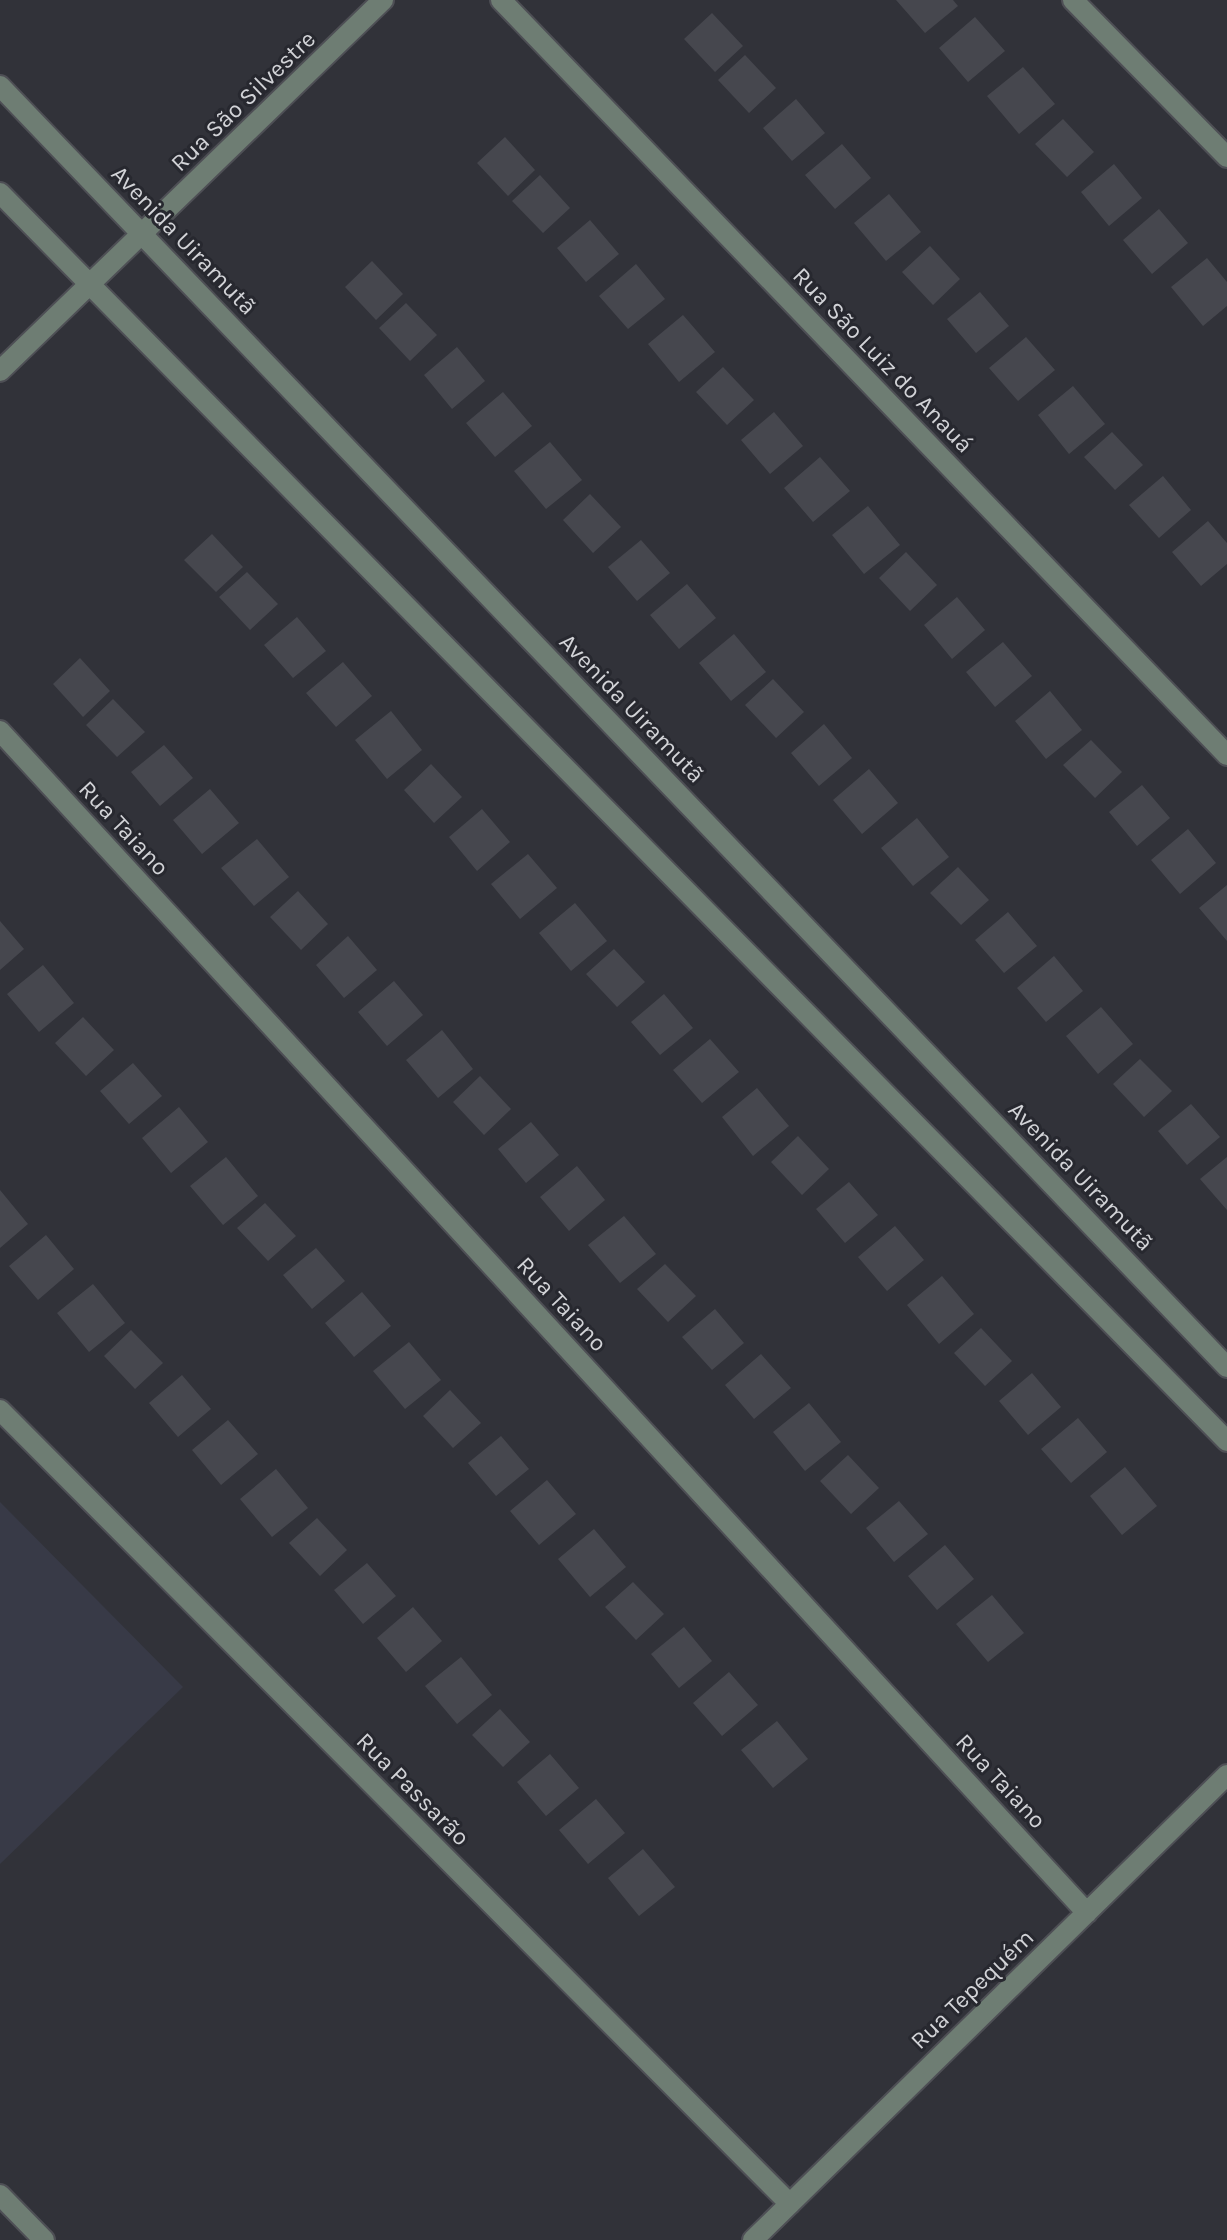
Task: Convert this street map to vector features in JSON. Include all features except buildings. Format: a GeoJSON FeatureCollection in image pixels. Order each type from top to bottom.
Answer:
{"type":"FeatureCollection","features":[{"type":"Feature","properties":{"kind":"street","name":"Rua São Silvestre"},"geometry":{"type":"LineString","coordinates":[[0,371],[383,0]]}},
{"type":"Feature","properties":{"kind":"street","name":"Rua São Luiz do Anauá"},"geometry":{"type":"LineString","coordinates":[[501,0],[1227,755]]}},
{"type":"Feature","properties":{"kind":"street"},"geometry":{"type":"LineString","coordinates":[[1073,0],[1227,157]]}},
{"type":"Feature","properties":{"kind":"street","name":"Avenida Uiramutã"},"geometry":{"type":"LineString","coordinates":[[0,86],[1227,1367]]}},
{"type":"Feature","properties":{"kind":"street"},"geometry":{"type":"LineString","coordinates":[[0,193],[1227,1441]]}},
{"type":"Feature","properties":{"kind":"street","name":"Rua Taiano"},"geometry":{"type":"LineString","coordinates":[[0,731],[1087,1913]]}},
{"type":"Feature","properties":{"kind":"street","name":"Rua Passarão"},"geometry":{"type":"LineString","coordinates":[[0,1410],[790,2204]]}},
{"type":"Feature","properties":{"kind":"street","name":"Rua Tepequém"},"geometry":{"type":"LineString","coordinates":[[753,2240],[1227,1775]]}},
{"type":"Feature","properties":{"kind":"street"},"geometry":{"type":"LineString","coordinates":[[0,2195],[44,2240]]}},
{"type":"Feature","properties":{"kind":"shaded area"},"geometry":{"type":"Polygon","coordinates":[[[0,1502],[183,1687],[0,1864],[0,1502]]]}}]}
